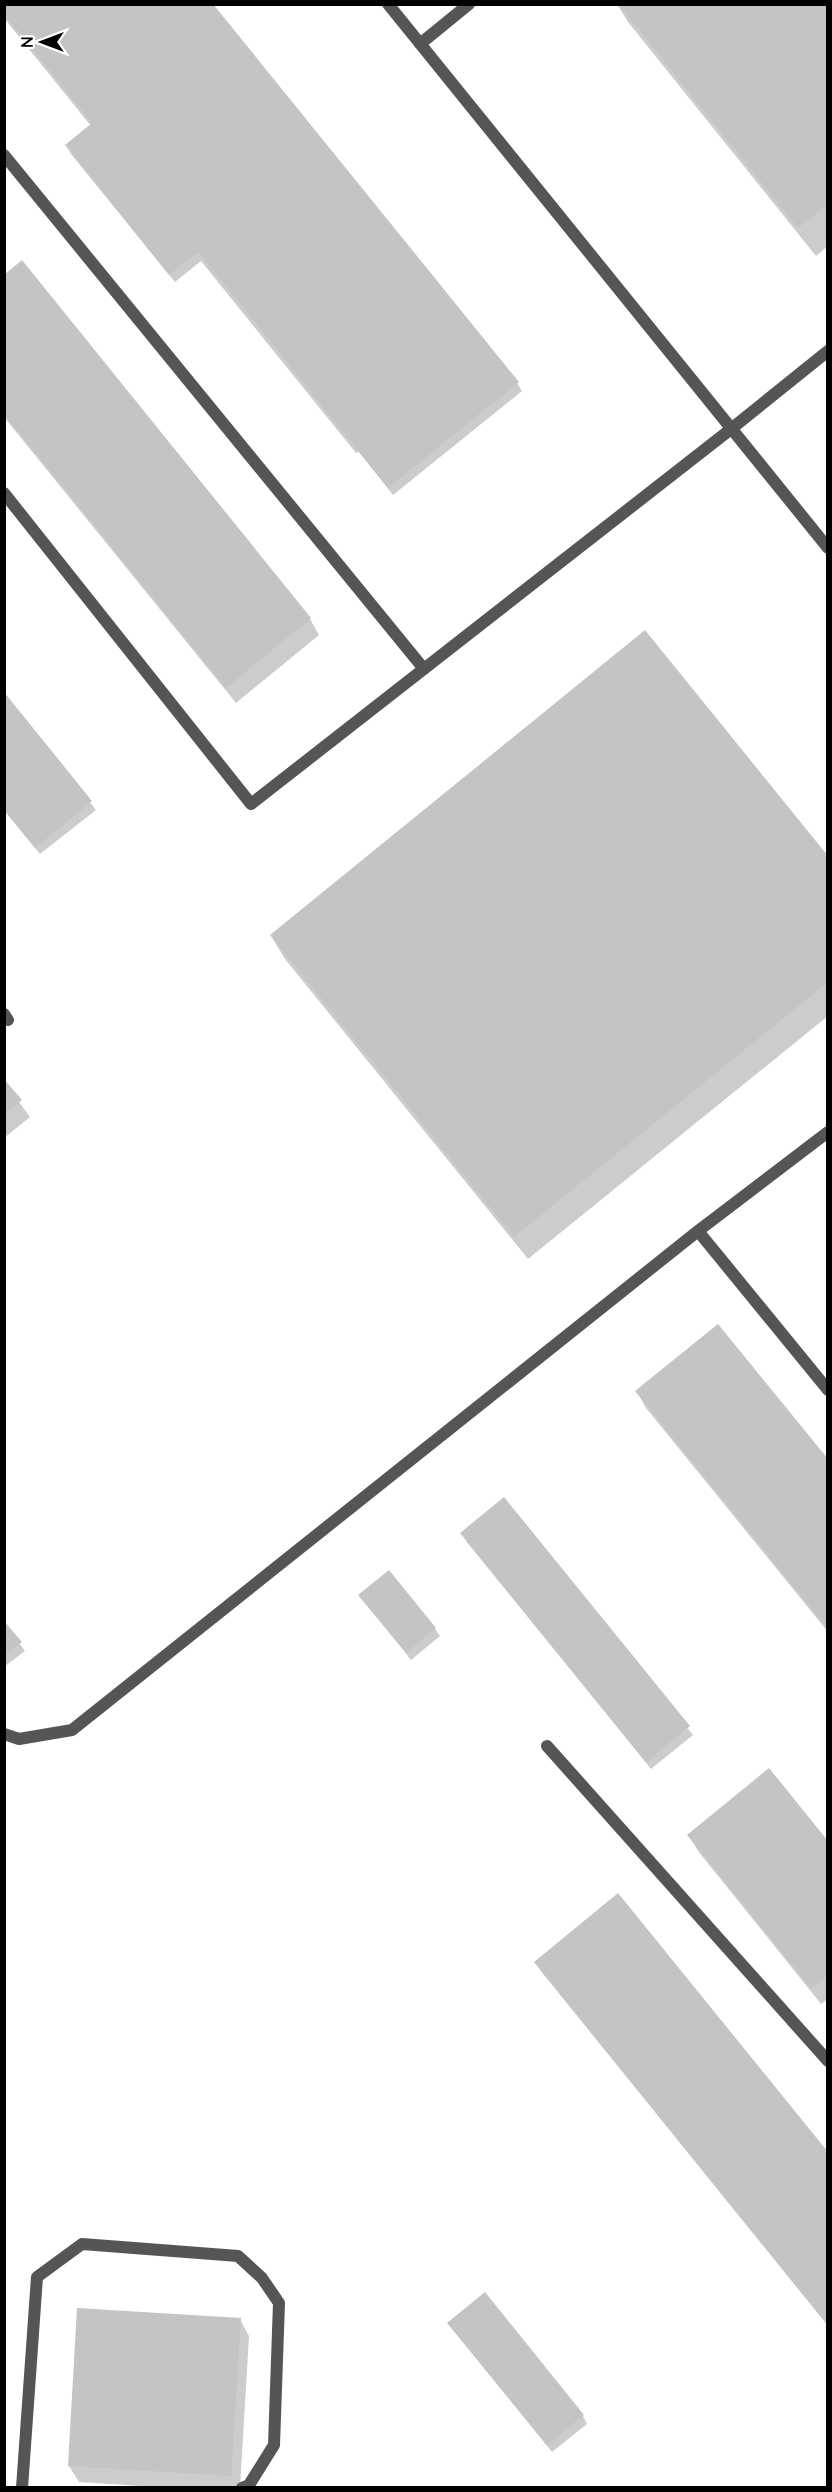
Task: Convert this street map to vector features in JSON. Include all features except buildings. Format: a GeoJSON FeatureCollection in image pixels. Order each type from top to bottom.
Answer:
{"type":"FeatureCollection","features":[{"type":"Feature","properties":{"kind":"lane"},"geometry":{"type":"LineString","coordinates":[[388,4],[828,548]]}},
{"type":"Feature","properties":{"kind":"lane"},"geometry":{"type":"LineString","coordinates":[[420,44],[469,4]]}},
{"type":"Feature","properties":{"kind":"lane"},"geometry":{"type":"LineString","coordinates":[[4,155],[424,669]]}},
{"type":"Feature","properties":{"kind":"lane"},"geometry":{"type":"LineString","coordinates":[[4,492],[251,804],[828,351]]}},
{"type":"Feature","properties":{"kind":"lane"},"geometry":{"type":"LineString","coordinates":[[4,1734],[19,1739],[72,1730],[698,1231],[828,1132]]}},
{"type":"Feature","properties":{"kind":"lane"},"geometry":{"type":"LineString","coordinates":[[698,1231],[828,1390]]}},
{"type":"Feature","properties":{"kind":"lane"},"geometry":{"type":"LineString","coordinates":[[547,1746],[828,2061]]}},
{"type":"Feature","properties":{"kind":"lane"},"geometry":{"type":"LineString","coordinates":[[22,2487],[37,2277],[82,2244],[237,2256],[262,2278],[279,2303],[274,2445],[249,2485],[242,2487]]}}]}
